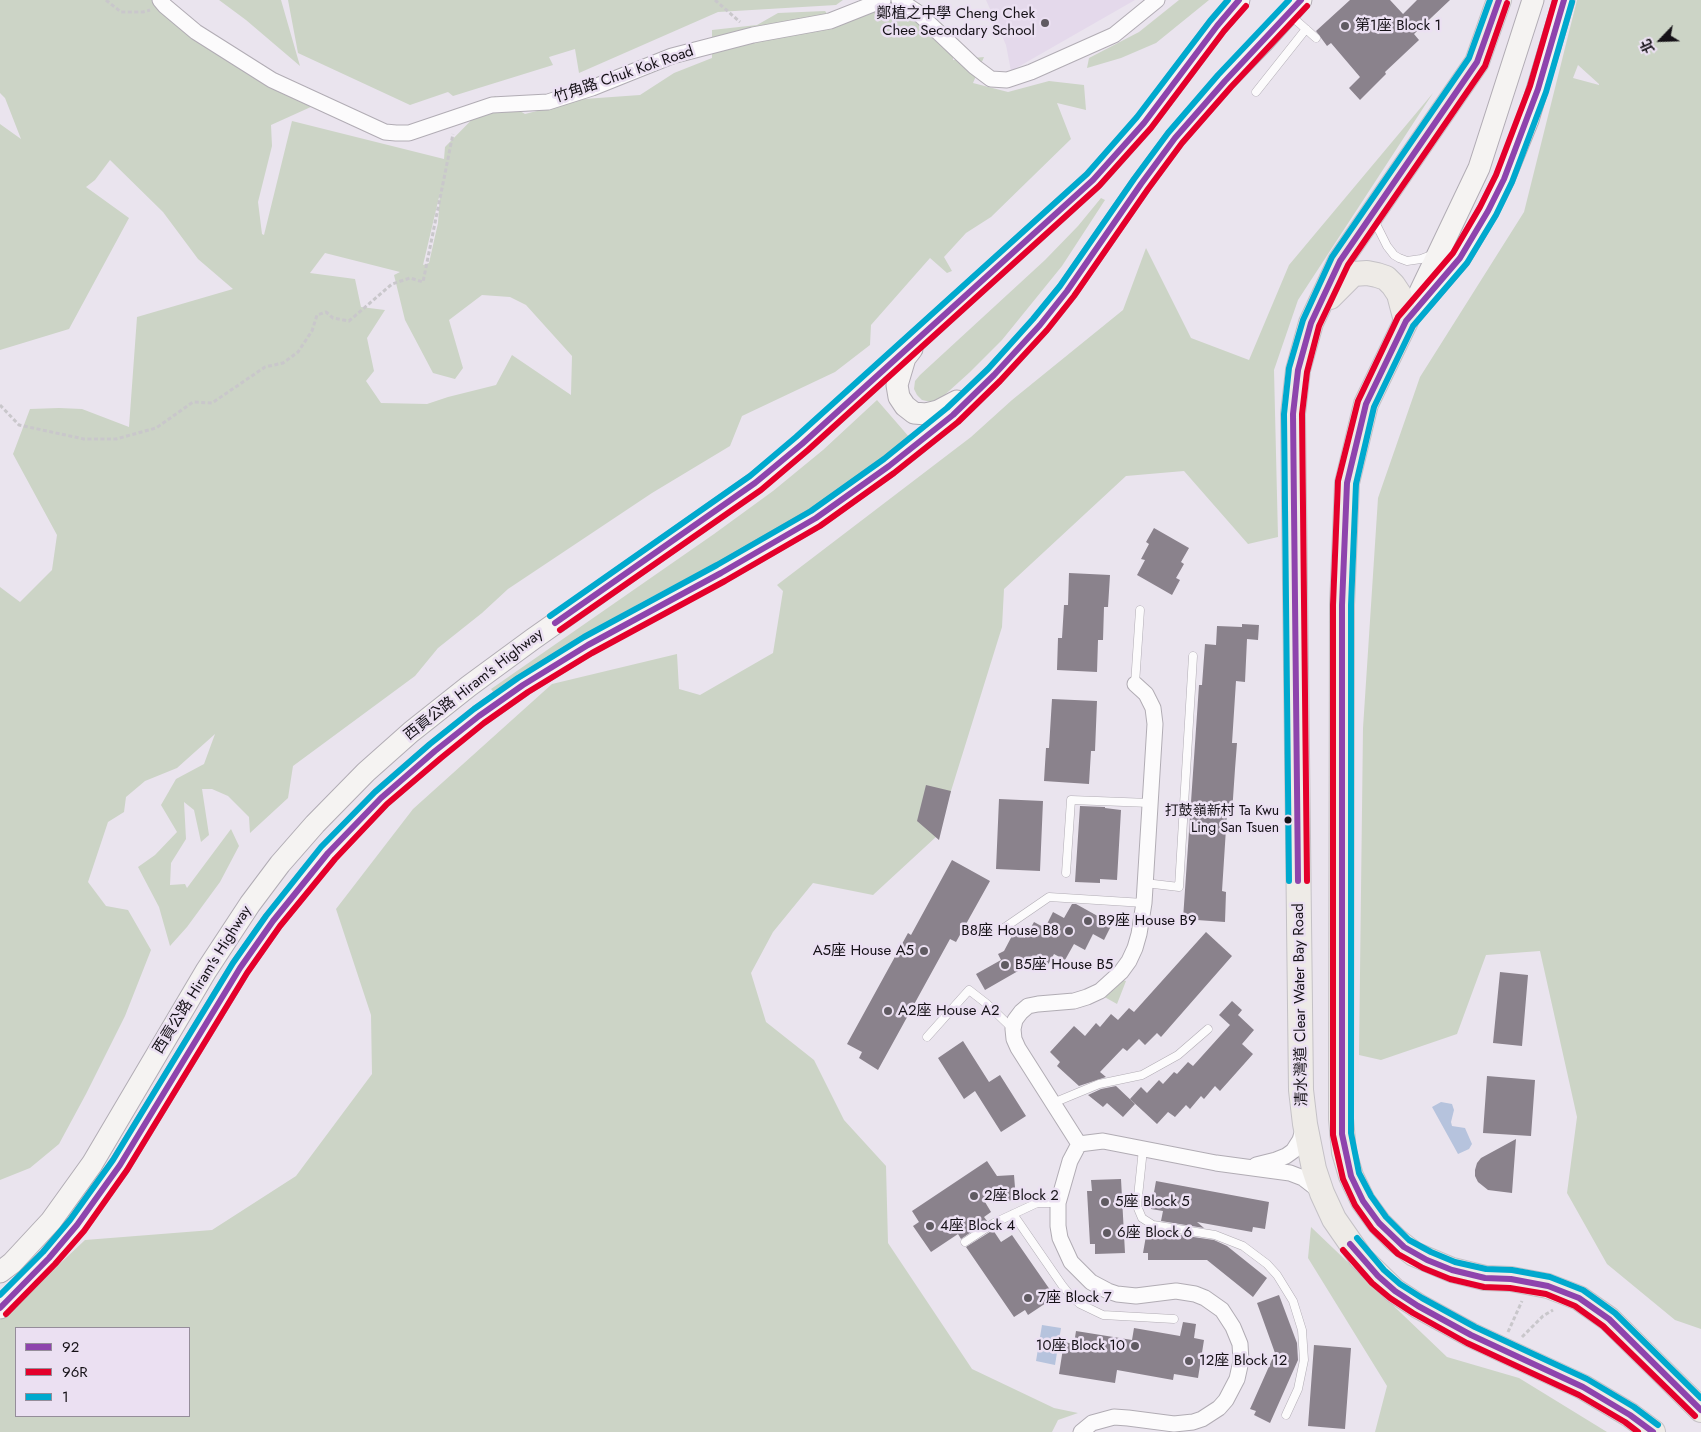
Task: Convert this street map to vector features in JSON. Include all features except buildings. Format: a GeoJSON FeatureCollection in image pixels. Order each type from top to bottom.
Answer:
{"type":"FeatureCollection","features":[{"type":"Feature","properties":{"kind":"main road","name":"西貢公路 Hiram's Highway"},"geometry":{"type":"LineString","coordinates":[[4,1269],[51,1221],[92,1164],[206,971],[250,904],[315,824],[360,778],[411,732],[469,686],[755,483],[802,444],[1093,180],[1144,123],[1217,26],[1239,0]]}},
{"type":"Feature","properties":{"kind":"main road","name":"清水灣道 Clear Water Bay Road"},"geometry":{"type":"LineString","coordinates":[[1499,0],[1476,62],[1340,261],[1311,323],[1298,370],[1293,414],[1301,1081],[1305,1124],[1312,1161],[1322,1193],[1334,1219],[1361,1258],[1396,1291],[1443,1321],[1590,1392],[1630,1415],[1654,1432]]}},
{"type":"Feature","properties":{"kind":"main road"},"geometry":{"type":"LineString","coordinates":[[1533,0],[1479,168],[1366,404],[1347,483],[1342,605],[1342,1134],[1347,1163],[1356,1188],[1371,1212],[1387,1232],[1404,1247],[1426,1260],[1452,1270],[1471,1275],[1512,1279],[1548,1286],[1579,1298],[1610,1319],[1701,1410]]}},
{"type":"Feature","properties":{"kind":"main road"},"geometry":{"type":"LineString","coordinates":[[1406,321],[1460,258],[1488,211],[1510,165],[1528,120],[1564,0]]}},
{"type":"Feature","properties":{"kind":"main road","name":"西貢公路 Hiram's Highway"},"geometry":{"type":"LineString","coordinates":[[8,1301],[77,1225],[120,1165],[240,968],[272,920],[328,853],[381,798],[435,751],[522,685],[588,645],[781,539],[848,497],[954,415],[1040,326],[1067,292],[1159,159],[1194,116],[1292,5]]}},
{"type":"Feature","properties":{"kind":"main road"},"geometry":{"type":"LineString","coordinates":[[1311,323],[1340,285],[1353,274],[1367,273],[1386,278],[1393,285],[1399,294],[1406,321]]}},
{"type":"Feature","properties":{"kind":"main road"},"geometry":{"type":"LineString","coordinates":[[919,338],[905,358],[897,384],[899,397],[905,406],[914,413],[926,414],[938,411],[957,402],[994,375]]}},
{"type":"Feature","properties":{"kind":"street","name":"竹角路 Chuk Kok Road"},"geometry":{"type":"LineString","coordinates":[[163,3],[196,32],[272,80],[385,132],[409,133],[492,105],[548,102],[592,88],[672,56],[753,35],[830,21],[884,0]]}},
{"type":"Feature","properties":{"kind":"street"},"geometry":{"type":"LineString","coordinates":[[899,0],[917,12],[990,79],[1006,80],[1031,72],[1114,35],[1158,0]]}},
{"type":"Feature","properties":{"kind":"street"},"geometry":{"type":"LineString","coordinates":[[1079,1144],[1018,1048],[1014,1039],[1013,1029],[1015,1020],[1028,1006],[1080,999],[1100,990],[1121,972],[1135,948],[1144,903],[1155,724],[1153,708],[1146,694],[1135,684]]}},
{"type":"Feature","properties":{"kind":"street"},"geometry":{"type":"LineString","coordinates":[[1247,1167],[1286,1156],[1300,1140],[1305,1124]]}},
{"type":"Feature","properties":{"kind":"street"},"geometry":{"type":"LineString","coordinates":[[1079,1144],[1103,1141],[1216,1163],[1290,1173],[1303,1178],[1322,1193]]}},
{"type":"Feature","properties":{"kind":"street"},"geometry":{"type":"LineString","coordinates":[[1079,1144],[1070,1161],[1058,1203],[1058,1226],[1064,1250],[1077,1270],[1091,1282],[1108,1292],[1126,1296],[1176,1291],[1195,1294],[1205,1298],[1218,1307],[1228,1318],[1238,1335],[1241,1352],[1240,1369],[1232,1390],[1219,1408],[1202,1419],[1174,1424],[1114,1417],[1092,1423],[1081,1432]]}},
{"type":"Feature","properties":{"kind":"lane"},"geometry":{"type":"LineString","coordinates":[[1292,5],[1306,29],[1316,38]]}},
{"type":"Feature","properties":{"kind":"lane"},"geometry":{"type":"LineString","coordinates":[[1256,92],[1306,29]]}},
{"type":"Feature","properties":{"kind":"lane"},"geometry":{"type":"LineString","coordinates":[[1373,213],[1382,237],[1399,258],[1407,261],[1421,259],[1438,253]]}},
{"type":"Feature","properties":{"kind":"lane"},"geometry":{"type":"LineString","coordinates":[[1135,684],[1140,610]]}},
{"type":"Feature","properties":{"kind":"lane"},"geometry":{"type":"LineString","coordinates":[[1145,883],[1179,887],[1193,656]]}},
{"type":"Feature","properties":{"kind":"lane"},"geometry":{"type":"LineString","coordinates":[[1066,873],[1070,800],[1150,803]]}},
{"type":"Feature","properties":{"kind":"lane"},"geometry":{"type":"LineString","coordinates":[[1001,930],[1049,897],[1144,903]]}},
{"type":"Feature","properties":{"kind":"lane"},"geometry":{"type":"LineString","coordinates":[[928,1037],[969,990],[1013,1029]]}},
{"type":"Feature","properties":{"kind":"lane"},"geometry":{"type":"LineString","coordinates":[[1053,1103],[1099,1084],[1142,1075],[1178,1054],[1208,1029]]}},
{"type":"Feature","properties":{"kind":"lane"},"geometry":{"type":"LineString","coordinates":[[1143,1149],[1137,1206],[1138,1213],[1142,1218],[1153,1225],[1215,1235],[1243,1246],[1272,1270],[1293,1301],[1302,1330],[1304,1360],[1298,1389],[1286,1415]]}},
{"type":"Feature","properties":{"kind":"lane"},"geometry":{"type":"LineString","coordinates":[[965,1242],[994,1223],[1037,1203],[1058,1203]]}},
{"type":"Feature","properties":{"kind":"lane"},"geometry":{"type":"LineString","coordinates":[[1013,1214],[1062,1285],[1080,1304],[1103,1315],[1174,1319]]}},
{"type":"Feature","properties":{"kind":"path"},"geometry":{"type":"LineString","coordinates":[[106,0],[121,12],[143,12],[163,3]]}},
{"type":"Feature","properties":{"kind":"path"},"geometry":{"type":"LineString","coordinates":[[715,0],[753,35]]}},
{"type":"Feature","properties":{"kind":"path"},"geometry":{"type":"LineString","coordinates":[[0,405],[19,425],[84,439],[116,439],[156,428],[193,402],[212,403],[265,367],[282,363],[298,352],[312,331],[317,315],[326,312],[333,318],[348,321],[392,284],[410,278],[422,282],[457,116]]}},
{"type":"Feature","properties":{"kind":"path"},"geometry":{"type":"LineString","coordinates":[[1499,1348],[1524,1298]]}},
{"type":"Feature","properties":{"kind":"path"},"geometry":{"type":"LineString","coordinates":[[1499,1348],[1524,1337],[1543,1316],[1559,1307]]}},
{"type":"Feature","properties":{"kind":"shaded area"},"geometry":{"type":"Polygon","coordinates":[[[0,0],[169,0],[196,34],[313,106],[271,125],[272,146],[258,202],[262,234],[264,235],[292,121],[444,159],[445,147],[495,96],[525,114],[584,99],[640,95],[674,73],[712,58],[712,30],[757,25],[778,13],[825,11],[830,17],[919,3],[953,34],[953,60],[984,57],[973,83],[1008,92],[1049,81],[1084,85],[1086,110],[1057,103],[1071,139],[991,217],[966,233],[944,257],[952,271],[947,273],[930,258],[871,325],[870,345],[835,372],[742,416],[730,446],[652,493],[508,589],[482,613],[438,648],[415,676],[293,766],[288,798],[250,833],[249,817],[228,796],[212,789],[202,789],[209,835],[201,842],[194,810],[184,802],[186,839],[171,863],[170,885],[185,884],[187,888],[231,829],[239,846],[220,882],[187,927],[170,946],[159,907],[138,867],[155,855],[177,832],[161,805],[176,779],[204,764],[215,734],[177,768],[145,781],[126,797],[124,812],[108,822],[88,882],[106,906],[128,910],[151,950],[125,1016],[59,1144],[30,1168],[0,1180],[0,587],[20,602],[52,570],[57,535],[13,454],[30,409],[82,409],[129,427],[137,317],[233,289],[198,259],[163,212],[110,160],[95,180],[86,187],[129,218],[69,329],[0,350],[0,124],[21,139],[5,98],[0,93],[0,0]],[[440,193],[423,265],[429,263],[438,223],[440,193]],[[325,253],[310,273],[355,279],[361,307],[385,310],[367,338],[374,371],[366,381],[381,403],[427,404],[496,385],[512,355],[571,395],[572,356],[526,305],[510,297],[482,295],[449,320],[463,368],[455,379],[433,373],[405,320],[394,275],[400,272],[325,253]]]}},
{"type":"Feature","properties":{"kind":"shaded area"},"geometry":{"type":"Polygon","coordinates":[[[219,0],[281,0],[300,66],[246,20],[219,0]]]}},
{"type":"Feature","properties":{"kind":"shaded area"},"geometry":{"type":"Polygon","coordinates":[[[288,0],[843,0],[836,5],[718,12],[579,73],[575,49],[549,57],[553,65],[453,96],[448,92],[410,105],[298,53],[288,0]]]}},
{"type":"Feature","properties":{"kind":"shaded area","name":"鄭植之中學 Cheng Chek Chee Secondary School"},"geometry":{"type":"Polygon","coordinates":[[[986,0],[1135,0],[1011,71],[1006,45],[986,0]]]}},
{"type":"Feature","properties":{"kind":"shaded area"},"geometry":{"type":"Polygon","coordinates":[[[1179,0],[1209,0],[1156,43],[1121,58],[1087,68],[1089,58],[1139,32],[1179,0]]]}},
{"type":"Feature","properties":{"kind":"shaded area"},"geometry":{"type":"Polygon","coordinates":[[[1577,0],[1701,0],[1701,1329],[1675,1320],[1607,1264],[1567,1193],[1577,1117],[1540,951],[1486,955],[1457,1034],[1381,1060],[1359,1055],[1363,728],[1378,498],[1420,377],[1524,212],[1577,0]],[[1578,65],[1573,78],[1599,84],[1578,65]]]}},
{"type":"Feature","properties":{"kind":"shaded area"},"geometry":{"type":"Polygon","coordinates":[[[1433,93],[1298,300],[1274,370],[1278,537],[1248,544],[1184,471],[1126,476],[1004,589],[1002,627],[937,836],[873,895],[813,883],[773,932],[751,973],[766,1022],[814,1060],[844,1120],[886,1166],[888,1243],[972,1369],[1054,1408],[1078,1413],[1058,1420],[1052,1432],[0,1432],[0,1320],[85,1240],[212,1230],[296,1176],[372,1074],[371,1015],[336,909],[413,809],[552,684],[677,654],[679,689],[700,695],[773,653],[783,591],[777,585],[971,437],[1012,400],[1123,310],[1146,248],[1191,338],[1249,360],[1289,265],[1433,93]]]}},
{"type":"Feature","properties":{"kind":"shaded area"},"geometry":{"type":"Polygon","coordinates":[[[1101,198],[1105,200],[1062,266],[1002,340],[938,401],[922,400],[914,389],[915,381],[920,375],[1045,260],[1078,226],[1101,198]]]}},
{"type":"Feature","properties":{"kind":"shaded area"},"geometry":{"type":"Polygon","coordinates":[[[877,400],[910,438],[825,501],[775,532],[642,602],[558,650],[494,693],[491,689],[773,491],[823,450],[877,400]]]}},
{"type":"Feature","properties":{"kind":"shaded area"},"geometry":{"type":"Polygon","coordinates":[[[1105,976],[1126,981],[1117,1004],[1101,995],[1105,976]]]}},
{"type":"Feature","properties":{"kind":"shaded area"},"geometry":{"type":"Polygon","coordinates":[[[1311,1227],[1447,1357],[1519,1378],[1607,1432],[1375,1432],[1387,1386],[1308,1258],[1311,1227]]]}},
{"type":"Feature","properties":{"kind":"water"},"geometry":{"type":"Polygon","coordinates":[[[1441,1102],[1452,1104],[1454,1110],[1452,1126],[1465,1128],[1472,1144],[1469,1149],[1458,1154],[1432,1107],[1441,1102]]]}},
{"type":"Feature","properties":{"kind":"water"},"geometry":{"type":"Polygon","coordinates":[[[1042,1325],[1061,1328],[1055,1365],[1036,1361],[1042,1325]]]}},
{"type":"Feature","properties":{"kind":"transit line","name":"1"},"geometry":{"type":"LineString","coordinates":[[550,616],[750,476],[796,437],[1087,174],[1137,117],[1228,0]]}},
{"type":"Feature","properties":{"kind":"transit line","name":"92"},"geometry":{"type":"LineString","coordinates":[[555,623],[755,483],[802,444],[1093,180],[1144,123],[1217,26],[1239,0]]}},
{"type":"Feature","properties":{"kind":"transit line","name":"1"},"geometry":{"type":"LineString","coordinates":[[0,1295],[43,1252],[70,1220],[113,1160],[233,963],[266,916],[321,847],[375,792],[430,744],[474,709],[518,678],[584,637],[717,565],[811,511],[884,459],[947,408],[988,369],[1033,319],[1060,286],[1168,133],[1218,75],[1289,0]]}},
{"type":"Feature","properties":{"kind":"transit line","name":"92"},"geometry":{"type":"LineString","coordinates":[[0,1308],[49,1258],[77,1225],[120,1165],[240,968],[273,921],[328,853],[381,798],[435,751],[479,716],[523,685],[588,645],[721,573],[816,518],[889,466],[953,415],[994,375],[1040,325],[1067,291],[1175,138],[1225,81],[1301,0]]}},
{"type":"Feature","properties":{"kind":"transit line","name":"1"},"geometry":{"type":"LineString","coordinates":[[1289,881],[1284,414],[1289,368],[1303,320],[1332,257],[1469,58],[1490,0]]}},
{"type":"Feature","properties":{"kind":"transit line","name":"92"},"geometry":{"type":"LineString","coordinates":[[1298,881],[1293,414],[1298,370],[1311,323],[1340,261],[1477,62],[1499,0]]}},
{"type":"Feature","properties":{"kind":"transit line","name":"96R"},"geometry":{"type":"LineString","coordinates":[[1555,0],[1530,86],[1496,175],[1453,253],[1398,317],[1358,401],[1338,481],[1333,605],[1333,1135],[1343,1179],[1355,1205],[1372,1229],[1398,1254],[1423,1268],[1450,1279],[1484,1287],[1510,1288],[1546,1294],[1575,1306],[1603,1326],[1695,1416]]}},
{"type":"Feature","properties":{"kind":"transit line","name":"92"},"geometry":{"type":"LineString","coordinates":[[1564,0],[1538,89],[1504,179],[1488,211],[1460,258],[1406,321],[1366,404],[1347,483],[1342,605],[1342,1134],[1351,1176],[1363,1201],[1379,1223],[1404,1247],[1427,1260],[1452,1270],[1485,1278],[1511,1279],[1548,1286],[1579,1298],[1609,1319],[1701,1410]]}},
{"type":"Feature","properties":{"kind":"transit line","name":"1"},"geometry":{"type":"LineString","coordinates":[[1572,2],[1546,92],[1512,182],[1496,215],[1467,263],[1413,326],[1374,407],[1356,484],[1351,605],[1351,1133],[1359,1173],[1371,1196],[1386,1217],[1409,1240],[1455,1262],[1486,1269],[1512,1270],[1550,1277],[1583,1290],[1615,1313],[1701,1398]]}},
{"type":"Feature","properties":{"kind":"transit line","name":"96R"},"geometry":{"type":"LineString","coordinates":[[1307,881],[1302,414],[1307,372],[1319,326],[1348,265],[1485,66],[1507,3]]}},
{"type":"Feature","properties":{"kind":"transit line","name":"96R"},"geometry":{"type":"LineString","coordinates":[[560,630],[761,490],[808,450],[1099,186],[1151,128],[1224,31],[1246,6]]}},
{"type":"Feature","properties":{"kind":"transit line","name":"96R"},"geometry":{"type":"LineString","coordinates":[[6,1314],[84,1231],[127,1170],[247,973],[280,926],[335,859],[387,804],[484,723],[528,692],[592,653],[725,581],[820,526],[894,473],[958,422],[1000,381],[1047,330],[1074,296],[1182,143],[1231,87],[1307,6]]}},
{"type":"Feature","properties":{"kind":"transit line","name":"1"},"geometry":{"type":"LineString","coordinates":[[1357,1238],[1384,1270],[1400,1284],[1422,1298],[1475,1327],[1587,1379],[1634,1407],[1658,1425]]}},
{"type":"Feature","properties":{"kind":"transit line","name":"92"},"geometry":{"type":"LineString","coordinates":[[1350,1244],[1378,1276],[1395,1291],[1418,1306],[1471,1335],[1583,1387],[1630,1415],[1653,1432]]}},
{"type":"Feature","properties":{"kind":"transit line","name":"96R"},"geometry":{"type":"LineString","coordinates":[[1343,1250],[1372,1283],[1413,1313],[1467,1343],[1579,1395],[1625,1422],[1638,1432]]}},
{"type":"Feature","properties":{"kind":"place","name":"鄭植之中學 Cheng Chek Chee Secondary School"},"geometry":{"type":"Point","coordinates":[1045,23]}},
{"type":"Feature","properties":{"kind":"place","name":"第1座 Block 1"},"geometry":{"type":"Point","coordinates":[1345,26]}},
{"type":"Feature","properties":{"kind":"place","name":"打鼓嶺新村 Ta Kwu Ling San Tsuen"},"geometry":{"type":"Point","coordinates":[1288,820]}},
{"type":"Feature","properties":{"kind":"place","name":"B9座 House B9"},"geometry":{"type":"Point","coordinates":[1088,921]}},
{"type":"Feature","properties":{"kind":"place","name":"B8座 House B8"},"geometry":{"type":"Point","coordinates":[1069,931]}},
{"type":"Feature","properties":{"kind":"place","name":"A5座 House A5"},"geometry":{"type":"Point","coordinates":[924,951]}},
{"type":"Feature","properties":{"kind":"place","name":"B5座 House B5"},"geometry":{"type":"Point","coordinates":[1005,965]}},
{"type":"Feature","properties":{"kind":"place","name":"A2座 House A2"},"geometry":{"type":"Point","coordinates":[888,1011]}},
{"type":"Feature","properties":{"kind":"place","name":"2座 Block 2"},"geometry":{"type":"Point","coordinates":[974,1196]}},
{"type":"Feature","properties":{"kind":"place","name":"5座 Block 5"},"geometry":{"type":"Point","coordinates":[1105,1202]}},
{"type":"Feature","properties":{"kind":"place","name":"4座 Block 4"},"geometry":{"type":"Point","coordinates":[930,1226]}},
{"type":"Feature","properties":{"kind":"place","name":"6座 Block 6"},"geometry":{"type":"Point","coordinates":[1107,1233]}},
{"type":"Feature","properties":{"kind":"place","name":"7座 Block 7"},"geometry":{"type":"Point","coordinates":[1028,1298]}},
{"type":"Feature","properties":{"kind":"place","name":"10座 Block 10"},"geometry":{"type":"Point","coordinates":[1135,1346]}},
{"type":"Feature","properties":{"kind":"place","name":"12座 Block 12"},"geometry":{"type":"Point","coordinates":[1189,1361]}}]}
